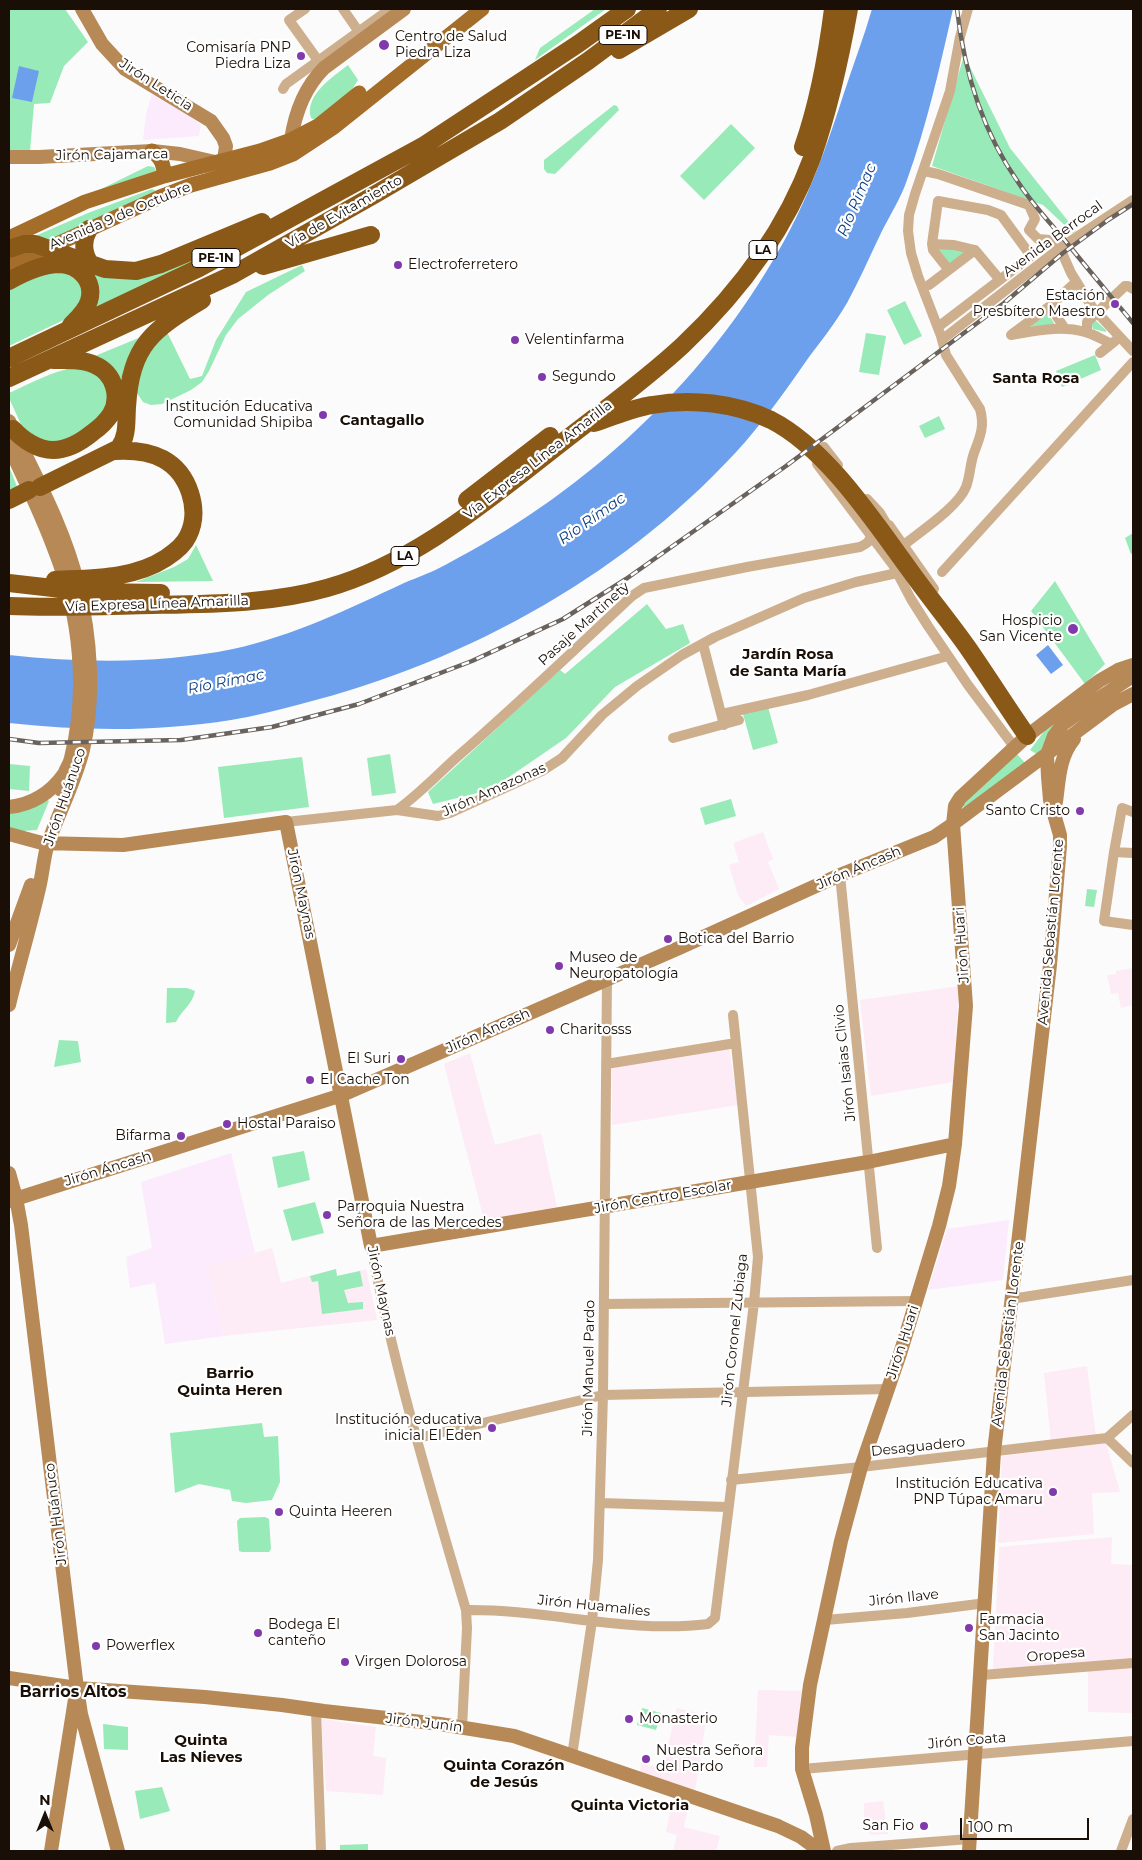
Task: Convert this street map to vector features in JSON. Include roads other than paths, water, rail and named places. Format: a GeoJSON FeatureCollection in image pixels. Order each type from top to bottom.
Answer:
{"type":"FeatureCollection","features":[{"type":"Feature","properties":{"kind":"highway","name":"Vía de Evitamiento"},"geometry":{"type":"LineString","coordinates":[[9,358],[199,268],[423,146],[627,9]]}},
{"type":"Feature","properties":{"kind":"highway","name":"Vía de Evitamiento"},"geometry":{"type":"LineString","coordinates":[[9,378],[234,274],[500,121],[588,61],[658,9]]}},
{"type":"Feature","properties":{"kind":"highway"},"geometry":{"type":"LineString","coordinates":[[588,61],[617,52],[689,9]]}},
{"type":"Feature","properties":{"kind":"highway","name":"Vía Expresa Línea Amarilla"},"geometry":{"type":"LineString","coordinates":[[16,584],[112,593],[203,594],[264,590],[316,580],[349,570],[393,550],[430,528],[652,357],[686,327],[729,278],[770,218],[804,146],[828,50],[833,9]]}},
{"type":"Feature","properties":{"kind":"highway","name":"Vía Expresa Línea Amarilla"},"geometry":{"type":"LineString","coordinates":[[9,606],[221,603],[280,598],[334,586],[389,564],[427,543],[472,512],[650,374],[682,346],[739,285],[766,247],[790,205],[811,160],[830,103],[849,9]]}},
{"type":"Feature","properties":{"kind":"highway"},"geometry":{"type":"LineString","coordinates":[[10,241],[47,247],[91,265],[119,271],[136,271],[150,268],[364,179]]}},
{"type":"Feature","properties":{"kind":"highway"},"geometry":{"type":"LineString","coordinates":[[89,229],[85,237],[84,250],[91,265]]}},
{"type":"Feature","properties":{"kind":"highway"},"geometry":{"type":"LineString","coordinates":[[9,500],[115,451],[121,445],[124,437],[132,369],[145,344],[167,322],[215,292],[234,274],[371,235]]}},
{"type":"Feature","properties":{"kind":"highway"},"geometry":{"type":"LineString","coordinates":[[9,281],[52,265],[69,266],[83,273],[89,286],[89,301],[86,308],[65,331]]}},
{"type":"Feature","properties":{"kind":"highway"},"geometry":{"type":"LineString","coordinates":[[10,432],[35,446],[47,450],[59,450],[85,439],[106,421],[112,412],[115,390],[110,377],[102,369],[79,361],[46,361]]}},
{"type":"Feature","properties":{"kind":"highway"},"geometry":{"type":"LineString","coordinates":[[578,430],[618,414],[651,405],[669,403],[716,404],[752,413],[787,429],[822,459],[851,492],[992,680],[1024,739]]}},
{"type":"Feature","properties":{"kind":"highway"},"geometry":{"type":"LineString","coordinates":[[16,584],[133,573],[166,558],[184,542],[192,522],[193,507],[190,493],[179,472],[164,460],[146,452],[115,451]]}},
{"type":"Feature","properties":{"kind":"main road","name":"Avenida 9 de Octubre"},"geometry":{"type":"LineString","coordinates":[[9,266],[47,247],[184,187],[270,163],[466,9]]}},
{"type":"Feature","properties":{"kind":"main road","name":"Avenida 9 de Octubre"},"geometry":{"type":"LineString","coordinates":[[10,241],[85,202],[164,176],[220,161],[266,149],[292,147],[334,128],[482,9]]}},
{"type":"Feature","properties":{"kind":"main road"},"geometry":{"type":"LineString","coordinates":[[152,151],[160,157],[164,167],[164,176]]}},
{"type":"Feature","properties":{"kind":"street","name":"Jirón Leticia"},"geometry":{"type":"LineString","coordinates":[[82,9],[102,44],[125,69],[211,121],[223,138],[226,146],[220,161]]}},
{"type":"Feature","properties":{"kind":"street"},"geometry":{"type":"LineString","coordinates":[[306,9],[289,20],[321,64]]}},
{"type":"Feature","properties":{"kind":"street"},"geometry":{"type":"LineString","coordinates":[[343,9],[359,32]]}},
{"type":"Feature","properties":{"kind":"street"},"geometry":{"type":"LineString","coordinates":[[292,147],[298,109],[321,64],[390,9]]}},
{"type":"Feature","properties":{"kind":"street"},"geometry":{"type":"LineString","coordinates":[[283,89],[286,84],[321,64],[404,9]]}},
{"type":"Feature","properties":{"kind":"street"},"geometry":{"type":"LineString","coordinates":[[904,545],[955,504],[963,493],[967,486],[973,455],[981,438],[982,418],[980,409],[946,355],[944,343],[918,276],[911,253],[908,231],[909,215],[950,91],[960,37],[968,9]]}},
{"type":"Feature","properties":{"kind":"street","name":"Jirón Cajamarca"},"geometry":{"type":"LineString","coordinates":[[9,157],[152,151],[220,161]]}},
{"type":"Feature","properties":{"kind":"street"},"geometry":{"type":"LineString","coordinates":[[924,171],[947,176],[1029,205],[1035,218],[1029,230],[1038,238],[1050,240],[1060,248],[1076,282],[1097,312],[1133,351]]}},
{"type":"Feature","properties":{"kind":"street","name":"Avenida Berrocal"},"geometry":{"type":"LineString","coordinates":[[944,343],[1060,248],[1133,200]]}},
{"type":"Feature","properties":{"kind":"street"},"geometry":{"type":"LineString","coordinates":[[938,327],[1031,256],[1001,215],[988,210],[938,201],[932,244],[934,250],[948,269]]}},
{"type":"Feature","properties":{"kind":"street"},"geometry":{"type":"LineString","coordinates":[[932,244],[954,245],[975,250],[1000,280]]}},
{"type":"Feature","properties":{"kind":"street"},"geometry":{"type":"LineString","coordinates":[[929,285],[975,250]]}},
{"type":"Feature","properties":{"kind":"street"},"geometry":{"type":"LineString","coordinates":[[1076,282],[1050,306],[1011,335],[1048,329],[1065,329],[1087,332],[1110,344]]}},
{"type":"Feature","properties":{"kind":"street"},"geometry":{"type":"LineString","coordinates":[[1087,332],[1086,322],[1125,286],[1133,289]]}},
{"type":"Feature","properties":{"kind":"street"},"geometry":{"type":"LineString","coordinates":[[1050,306],[1065,329]]}},
{"type":"Feature","properties":{"kind":"street"},"geometry":{"type":"LineString","coordinates":[[1100,353],[1110,344],[1122,339]]}},
{"type":"Feature","properties":{"kind":"street"},"geometry":{"type":"LineString","coordinates":[[942,572],[1133,362]]}},
{"type":"Feature","properties":{"kind":"street","name":"Jirón Huánuco"},"geometry":{"type":"LineString","coordinates":[[9,945],[78,748],[89,701],[88,648],[78,586],[10,432]]}},
{"type":"Feature","properties":{"kind":"street"},"geometry":{"type":"LineString","coordinates":[[824,447],[880,513],[904,545],[992,680]]}},
{"type":"Feature","properties":{"kind":"street"},"geometry":{"type":"LineString","coordinates":[[811,456],[871,534],[968,685],[1024,739]]}},
{"type":"Feature","properties":{"kind":"street","name":"Pasaje Martinety"},"geometry":{"type":"LineString","coordinates":[[397,810],[417,795],[496,724],[632,596],[644,588],[860,547],[868,542],[874,528],[886,523]]}},
{"type":"Feature","properties":{"kind":"street","name":"Jirón Amazonas"},"geometry":{"type":"LineString","coordinates":[[9,834],[45,843],[123,845],[286,822],[397,810],[438,816],[450,813],[542,771],[562,758],[597,720],[636,686],[682,655],[748,622],[804,598],[856,582],[897,573]]}},
{"type":"Feature","properties":{"kind":"street"},"geometry":{"type":"LineString","coordinates":[[703,644],[723,719]]}},
{"type":"Feature","properties":{"kind":"street"},"geometry":{"type":"LineString","coordinates":[[673,738],[723,719],[948,656]]}},
{"type":"Feature","properties":{"kind":"street"},"geometry":{"type":"LineString","coordinates":[[953,824],[955,806],[960,798],[1024,739],[1100,682],[1118,670],[1133,666]]}},
{"type":"Feature","properties":{"kind":"street"},"geometry":{"type":"LineString","coordinates":[[1048,755],[1054,736],[1063,724],[1133,676]]}},
{"type":"Feature","properties":{"kind":"street"},"geometry":{"type":"LineString","coordinates":[[968,685],[978,679],[992,680]]}},
{"type":"Feature","properties":{"kind":"street","name":"Jirón Áncash"},"geometry":{"type":"LineString","coordinates":[[12,1199],[342,1095],[840,875],[931,838],[1048,755],[1114,704],[1133,694]]}},
{"type":"Feature","properties":{"kind":"street"},"geometry":{"type":"LineString","coordinates":[[723,719],[739,720]]}},
{"type":"Feature","properties":{"kind":"street","name":"Avenida Sebastián Lorente"},"geometry":{"type":"LineString","coordinates":[[1055,820],[1057,790],[1063,758],[1070,743],[1080,730]]}},
{"type":"Feature","properties":{"kind":"street","name":"Jirón Huánuco"},"geometry":{"type":"LineString","coordinates":[[9,1005],[40,882],[45,843],[64,782],[65,771],[78,748]]}},
{"type":"Feature","properties":{"kind":"street","name":"Avenida Sebastián Lorente"},"geometry":{"type":"LineString","coordinates":[[970,1845],[982,1675],[994,1452],[1050,965],[1060,846],[1060,835],[1055,820],[1048,777],[1048,755]]}},
{"type":"Feature","properties":{"kind":"street"},"geometry":{"type":"LineString","coordinates":[[9,807],[17,806],[41,796],[60,780],[65,771]]}},
{"type":"Feature","properties":{"kind":"street"},"geometry":{"type":"LineString","coordinates":[[1133,812],[1122,808],[1104,921],[1133,925]]}},
{"type":"Feature","properties":{"kind":"street","name":"Jirón Maynas"},"geometry":{"type":"LineString","coordinates":[[286,822],[386,1323],[466,1610],[467,1628],[462,1728]]}},
{"type":"Feature","properties":{"kind":"street","name":"Jirón Huari"},"geometry":{"type":"LineString","coordinates":[[824,1851],[816,1815],[802,1769],[802,1748],[810,1685],[841,1541],[861,1467],[888,1389],[939,1226],[949,1186],[955,1144],[966,1006],[953,824]]}},
{"type":"Feature","properties":{"kind":"street"},"geometry":{"type":"LineString","coordinates":[[1114,852],[1133,853]]}},
{"type":"Feature","properties":{"kind":"street","name":"Jirón Isaias Clivio"},"geometry":{"type":"LineString","coordinates":[[840,875],[877,1248]]}},
{"type":"Feature","properties":{"kind":"street","name":"Jirón Manuel Pardo"},"geometry":{"type":"LineString","coordinates":[[572,1756],[592,1621],[598,1560],[603,1396],[607,979]]}},
{"type":"Feature","properties":{"kind":"street","name":"Jirón Coronel Zubiaga"},"geometry":{"type":"LineString","coordinates":[[715,1617],[754,1303],[758,1256],[733,1015]]}},
{"type":"Feature","properties":{"kind":"street"},"geometry":{"type":"LineString","coordinates":[[606,1064],[736,1043]]}},
{"type":"Feature","properties":{"kind":"street","name":"Jirón Centro Escolar"},"geometry":{"type":"LineString","coordinates":[[371,1246],[605,1208],[868,1162],[955,1144]]}},
{"type":"Feature","properties":{"kind":"street","name":"Jirón Huánuco"},"geometry":{"type":"LineString","coordinates":[[9,1173],[12,1199],[27,1270],[77,1688],[84,1723],[118,1851]]}},
{"type":"Feature","properties":{"kind":"street"},"geometry":{"type":"LineString","coordinates":[[1012,1299],[1133,1280]]}},
{"type":"Feature","properties":{"kind":"street"},"geometry":{"type":"LineString","coordinates":[[604,1304],[916,1301]]}},
{"type":"Feature","properties":{"kind":"street"},"geometry":{"type":"LineString","coordinates":[[418,1438],[603,1396],[743,1391],[888,1389]]}},
{"type":"Feature","properties":{"kind":"street"},"geometry":{"type":"LineString","coordinates":[[1133,1415],[1108,1438],[1133,1463]]}},
{"type":"Feature","properties":{"kind":"street","name":"Desaguadero"},"geometry":{"type":"LineString","coordinates":[[731,1480],[1108,1438]]}},
{"type":"Feature","properties":{"kind":"street"},"geometry":{"type":"LineString","coordinates":[[600,1503],[728,1507]]}},
{"type":"Feature","properties":{"kind":"street","name":"Jirón Ilave"},"geometry":{"type":"LineString","coordinates":[[825,1620],[986,1604]]}},
{"type":"Feature","properties":{"kind":"street","name":"Jirón Huamalies"},"geometry":{"type":"LineString","coordinates":[[466,1610],[508,1610],[635,1626],[671,1627],[708,1624],[715,1617]]}},
{"type":"Feature","properties":{"kind":"street","name":"Oropesa"},"geometry":{"type":"LineString","coordinates":[[982,1675],[1133,1663]]}},
{"type":"Feature","properties":{"kind":"street","name":"Jirón Junín"},"geometry":{"type":"LineString","coordinates":[[9,1678],[77,1688],[224,1698],[514,1736],[778,1826],[801,1837],[820,1851]]}},
{"type":"Feature","properties":{"kind":"street"},"geometry":{"type":"LineString","coordinates":[[51,1851],[77,1688]]}},
{"type":"Feature","properties":{"kind":"street"},"geometry":{"type":"LineString","coordinates":[[316,1710],[321,1851]]}},
{"type":"Feature","properties":{"kind":"street","name":"Jirón Coata"},"geometry":{"type":"LineString","coordinates":[[802,1769],[1133,1741]]}},
{"type":"Feature","properties":{"kind":"street"},"geometry":{"type":"LineString","coordinates":[[1121,1851],[1133,1819]]}},
{"type":"Feature","properties":{"kind":"street"},"geometry":{"type":"LineString","coordinates":[[838,1851],[851,1848],[970,1845]]}},
{"type":"Feature","properties":{"kind":"water","name":"Río Rímac"},"geometry":{"type":"Polygon","coordinates":[[[872,9],[953,9],[927,117],[905,187],[847,303],[779,400],[746,441],[701,488],[651,531],[599,570],[543,606],[485,636],[426,663],[364,686],[266,713],[231,720],[176,727],[92,729],[9,723],[9,655],[93,661],[149,660],[233,649],[277,637],[320,621],[442,567],[541,508],[585,475],[666,401],[702,361],[736,317],[766,272],[791,228],[811,185],[872,9]]]}},
{"type":"Feature","properties":{"kind":"water"},"geometry":{"type":"Polygon","coordinates":[[[19,66],[39,71],[32,102],[12,98],[19,66]]]}},
{"type":"Feature","properties":{"kind":"water"},"geometry":{"type":"Polygon","coordinates":[[[1048,645],[1063,665],[1051,674],[1036,655],[1048,645]]]}},
{"type":"Feature","properties":{"kind":"railway"},"geometry":{"type":"LineString","coordinates":[[957,9],[964,55],[970,77],[985,121],[1005,162],[1034,204],[1133,323]]}},
{"type":"Feature","properties":{"kind":"railway"},"geometry":{"type":"LineString","coordinates":[[9,739],[39,743],[181,740],[272,727],[359,704],[472,661],[563,619],[626,579],[786,466],[1004,303],[1063,253],[1133,204]]}},
{"type":"Feature","properties":{"kind":"place","name":"Centro de Salud Piedra Liza"},"geometry":{"type":"Point","coordinates":[384,45]}},
{"type":"Feature","properties":{"kind":"place","name":"Comisaría PNP Piedra Liza"},"geometry":{"type":"Point","coordinates":[301,56]}},
{"type":"Feature","properties":{"kind":"place","name":"Electroferretero"},"geometry":{"type":"Point","coordinates":[398,265]}},
{"type":"Feature","properties":{"kind":"place","name":"Estación Presbítero Maestro"},"geometry":{"type":"Point","coordinates":[1115,304]}},
{"type":"Feature","properties":{"kind":"place","name":"Velentinfarma"},"geometry":{"type":"Point","coordinates":[515,340]}},
{"type":"Feature","properties":{"kind":"place","name":"Segundo"},"geometry":{"type":"Point","coordinates":[542,377]}},
{"type":"Feature","properties":{"kind":"place","name":"Institución Educativa Comunidad Shipiba"},"geometry":{"type":"Point","coordinates":[323,415]}},
{"type":"Feature","properties":{"kind":"place","name":"Hospicio San Vicente"},"geometry":{"type":"Point","coordinates":[1073,629]}},
{"type":"Feature","properties":{"kind":"place","name":"Santo Cristo"},"geometry":{"type":"Point","coordinates":[1080,811]}},
{"type":"Feature","properties":{"kind":"place","name":"Botica del Barrio"},"geometry":{"type":"Point","coordinates":[668,939]}},
{"type":"Feature","properties":{"kind":"place","name":"Museo de Neuropatología"},"geometry":{"type":"Point","coordinates":[559,966]}},
{"type":"Feature","properties":{"kind":"place","name":"Charitosss"},"geometry":{"type":"Point","coordinates":[550,1030]}},
{"type":"Feature","properties":{"kind":"place","name":"El Suri"},"geometry":{"type":"Point","coordinates":[401,1059]}},
{"type":"Feature","properties":{"kind":"place","name":"El Cache Ton"},"geometry":{"type":"Point","coordinates":[310,1080]}},
{"type":"Feature","properties":{"kind":"place","name":"Hostal Paraiso"},"geometry":{"type":"Point","coordinates":[227,1124]}},
{"type":"Feature","properties":{"kind":"place","name":"Bifarma"},"geometry":{"type":"Point","coordinates":[181,1136]}},
{"type":"Feature","properties":{"kind":"place","name":"Parroquia Nuestra Señora de las Mercedes"},"geometry":{"type":"Point","coordinates":[327,1215]}},
{"type":"Feature","properties":{"kind":"place","name":"Institución educativa inicial El Eden"},"geometry":{"type":"Point","coordinates":[492,1428]}},
{"type":"Feature","properties":{"kind":"place","name":"Institución Educativa PNP Túpac Amaru"},"geometry":{"type":"Point","coordinates":[1053,1492]}},
{"type":"Feature","properties":{"kind":"place","name":"Quinta Heeren"},"geometry":{"type":"Point","coordinates":[279,1512]}},
{"type":"Feature","properties":{"kind":"place","name":"Farmacia San Jacinto"},"geometry":{"type":"Point","coordinates":[969,1628]}},
{"type":"Feature","properties":{"kind":"place","name":"Bodega El canteño"},"geometry":{"type":"Point","coordinates":[258,1633]}},
{"type":"Feature","properties":{"kind":"place","name":"Powerflex"},"geometry":{"type":"Point","coordinates":[96,1646]}},
{"type":"Feature","properties":{"kind":"place","name":"Virgen Dolorosa"},"geometry":{"type":"Point","coordinates":[345,1662]}},
{"type":"Feature","properties":{"kind":"place","name":"Monasterio"},"geometry":{"type":"Point","coordinates":[629,1719]}},
{"type":"Feature","properties":{"kind":"place","name":"Nuestra Señora del Pardo"},"geometry":{"type":"Point","coordinates":[646,1759]}},
{"type":"Feature","properties":{"kind":"place","name":"San Fio"},"geometry":{"type":"Point","coordinates":[924,1826]}},
{"type":"Feature","properties":{"kind":"district","name":"Santa Rosa"},"geometry":{"type":"Point","coordinates":[1036,379]}},
{"type":"Feature","properties":{"kind":"district","name":"Cantagallo"},"geometry":{"type":"Point","coordinates":[382,421]}},
{"type":"Feature","properties":{"kind":"district","name":"Jardín Rosa de Santa María"},"geometry":{"type":"Point","coordinates":[788,664]}},
{"type":"Feature","properties":{"kind":"district","name":"Barrio Quinta Heren"},"geometry":{"type":"Point","coordinates":[230,1382]}},
{"type":"Feature","properties":{"kind":"district","name":"Barrios Altos"},"geometry":{"type":"Point","coordinates":[73,1692]}},
{"type":"Feature","properties":{"kind":"district","name":"Quinta Las Nieves"},"geometry":{"type":"Point","coordinates":[201,1750]}},
{"type":"Feature","properties":{"kind":"district","name":"Quinta Corazón de Jesús"},"geometry":{"type":"Point","coordinates":[504,1774]}},
{"type":"Feature","properties":{"kind":"district","name":"Quinta Victoria"},"geometry":{"type":"Point","coordinates":[630,1806]}}]}
